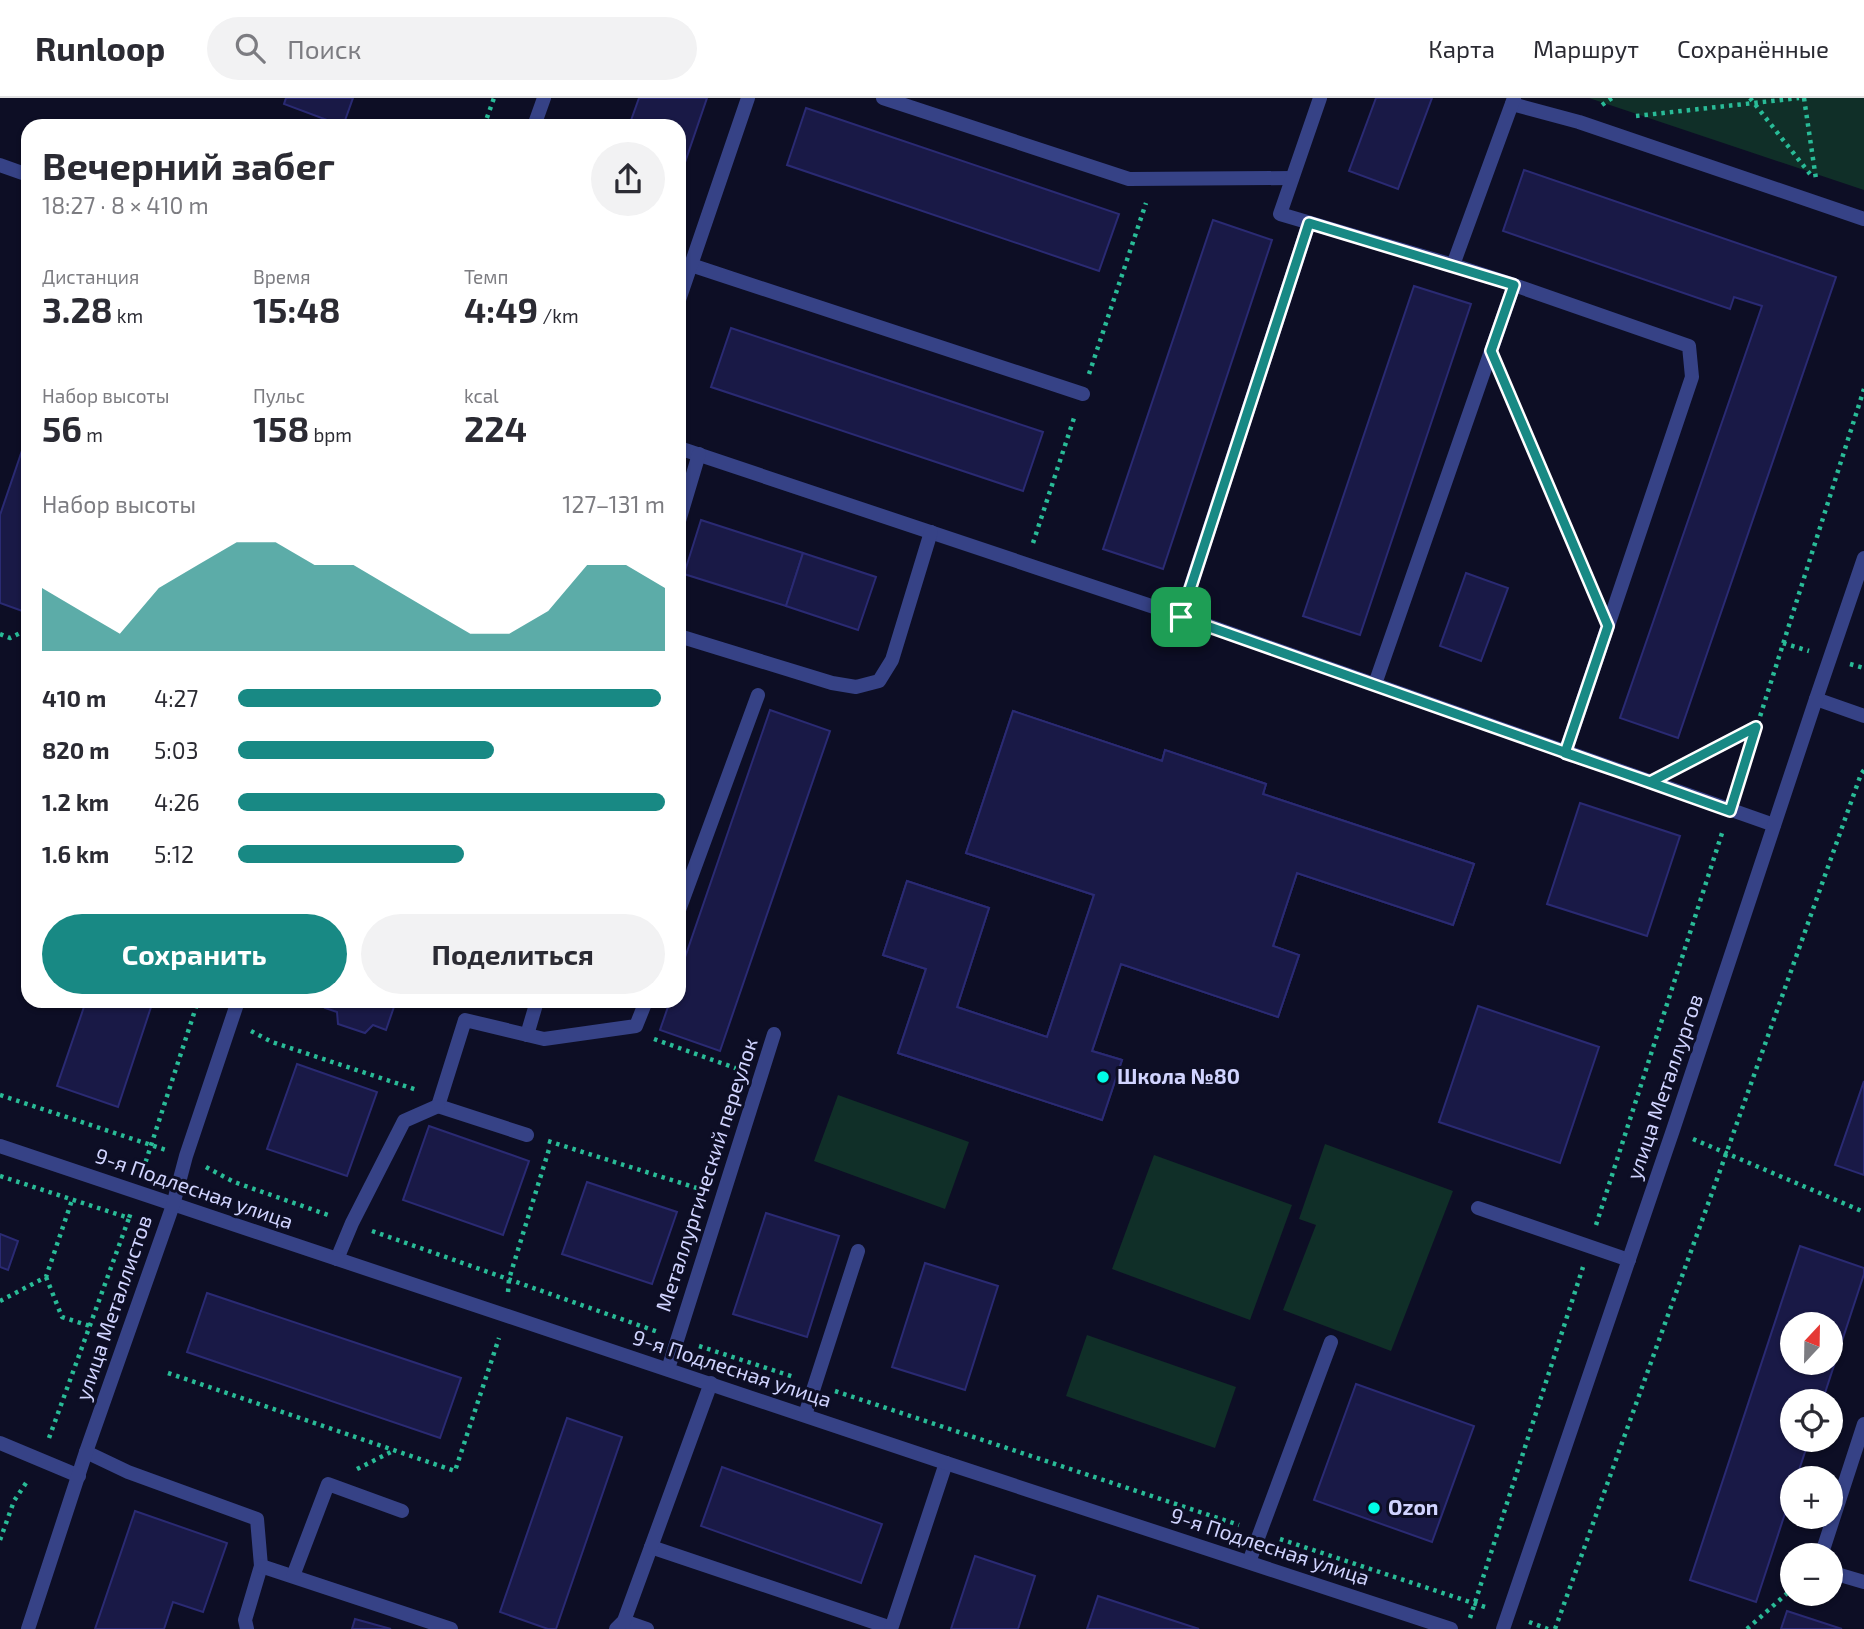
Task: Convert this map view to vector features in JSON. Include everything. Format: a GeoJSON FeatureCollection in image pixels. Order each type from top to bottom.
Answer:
{"type":"FeatureCollection","features":[{"type":"Feature","properties":{"kind":"street"},"geometry":{"type":"LineString","coordinates":[[536,119],[544,98]]}},
{"type":"Feature","properties":{"kind":"street"},"geometry":{"type":"LineString","coordinates":[[686,280],[748,98]]}},
{"type":"Feature","properties":{"kind":"street"},"geometry":{"type":"LineString","coordinates":[[883,98],[1129,179],[1292,178]]}},
{"type":"Feature","properties":{"kind":"street"},"geometry":{"type":"LineString","coordinates":[[1320,98],[1280,214],[1453,265],[1689,346],[1692,377],[1565,753]]}},
{"type":"Feature","properties":{"kind":"street"},"geometry":{"type":"LineString","coordinates":[[1453,265],[1513,101],[1864,219]]}},
{"type":"Feature","properties":{"kind":"street"},"geometry":{"type":"LineString","coordinates":[[0,166],[21,173]]}},
{"type":"Feature","properties":{"kind":"street"},"geometry":{"type":"LineString","coordinates":[[1181,617],[1309,223]]}},
{"type":"Feature","properties":{"kind":"street"},"geometry":{"type":"LineString","coordinates":[[691,265],[1083,394]]}},
{"type":"Feature","properties":{"kind":"street"},"geometry":{"type":"LineString","coordinates":[[1375,684],[1514,285]]}},
{"type":"Feature","properties":{"kind":"street"},"geometry":{"type":"LineString","coordinates":[[686,450],[1181,617],[1774,825]]}},
{"type":"Feature","properties":{"kind":"street"},"geometry":{"type":"LineString","coordinates":[[686,498],[699,454]]}},
{"type":"Feature","properties":{"kind":"street"},"geometry":{"type":"LineString","coordinates":[[686,638],[832,683],[856,687],[879,681],[892,660],[931,532]]}},
{"type":"Feature","properties":{"kind":"street","name":"улица Металлургов"},"geometry":{"type":"LineString","coordinates":[[1503,1629],[1864,558]]}},
{"type":"Feature","properties":{"kind":"street"},"geometry":{"type":"LineString","coordinates":[[686,891],[758,695]]}},
{"type":"Feature","properties":{"kind":"street"},"geometry":{"type":"LineString","coordinates":[[1816,699],[1864,716]]}},
{"type":"Feature","properties":{"kind":"street","name":"улица Металлистов"},"geometry":{"type":"LineString","coordinates":[[28,1629],[86,1452],[173,1205],[186,1156],[236,1008]]}},
{"type":"Feature","properties":{"kind":"street"},"geometry":{"type":"LineString","coordinates":[[527,1035],[535,1008]]}},
{"type":"Feature","properties":{"kind":"street"},"geometry":{"type":"LineString","coordinates":[[337,1259],[352,1223],[404,1121],[439,1102],[465,1020],[544,1039],[636,1026],[643,1008]]}},
{"type":"Feature","properties":{"kind":"street","name":"Металлургический переулок"},"geometry":{"type":"LineString","coordinates":[[668,1369],[774,1034]]}},
{"type":"Feature","properties":{"kind":"street"},"geometry":{"type":"LineString","coordinates":[[439,1102],[527,1135]]}},
{"type":"Feature","properties":{"kind":"street","name":"9-я Подлесная улица"},"geometry":{"type":"LineString","coordinates":[[0,1146],[1451,1629]]}},
{"type":"Feature","properties":{"kind":"street"},"geometry":{"type":"LineString","coordinates":[[1478,1208],[1629,1260]]}},
{"type":"Feature","properties":{"kind":"street"},"geometry":{"type":"LineString","coordinates":[[805,1415],[858,1251]]}},
{"type":"Feature","properties":{"kind":"street"},"geometry":{"type":"LineString","coordinates":[[1250,1562],[1331,1342]]}},
{"type":"Feature","properties":{"kind":"street"},"geometry":{"type":"LineString","coordinates":[[647,1629],[620,1625],[711,1383]]}},
{"type":"Feature","properties":{"kind":"street"},"geometry":{"type":"LineString","coordinates":[[1825,1543],[1864,1424]]}},
{"type":"Feature","properties":{"kind":"street"},"geometry":{"type":"LineString","coordinates":[[0,1443],[79,1476]]}},
{"type":"Feature","properties":{"kind":"street"},"geometry":{"type":"LineString","coordinates":[[86,1452],[128,1472],[257,1519],[261,1566],[245,1620],[247,1629]]}},
{"type":"Feature","properties":{"kind":"street"},"geometry":{"type":"LineString","coordinates":[[651,1547],[891,1629],[946,1463]]}},
{"type":"Feature","properties":{"kind":"street"},"geometry":{"type":"LineString","coordinates":[[293,1576],[328,1483],[402,1511]]}},
{"type":"Feature","properties":{"kind":"street"},"geometry":{"type":"LineString","coordinates":[[261,1566],[451,1629]]}},
{"type":"Feature","properties":{"kind":"street"},"geometry":{"type":"LineString","coordinates":[[1843,1576],[1864,1583]]}},
{"type":"Feature","properties":{"kind":"path"},"geometry":{"type":"LineString","coordinates":[[486,119],[494,98]]}},
{"type":"Feature","properties":{"kind":"path"},"geometry":{"type":"LineString","coordinates":[[1633,116],[1752,100],[1799,98]]}},
{"type":"Feature","properties":{"kind":"path"},"geometry":{"type":"LineString","coordinates":[[1752,100],[1816,182],[1804,98]]}},
{"type":"Feature","properties":{"kind":"path"},"geometry":{"type":"LineString","coordinates":[[1491,351],[1608,626]]}},
{"type":"Feature","properties":{"kind":"path"},"geometry":{"type":"LineString","coordinates":[[1467,1629],[1864,389]]}},
{"type":"Feature","properties":{"kind":"path"},"geometry":{"type":"LineString","coordinates":[[0,635],[10,638],[21,632]]}},
{"type":"Feature","properties":{"kind":"path"},"geometry":{"type":"LineString","coordinates":[[1650,782],[1756,727]]}},
{"type":"Feature","properties":{"kind":"path"},"geometry":{"type":"LineString","coordinates":[[1555,1629],[1864,770]]}},
{"type":"Feature","properties":{"kind":"path"},"geometry":{"type":"LineString","coordinates":[[136,1192],[196,1008]]}},
{"type":"Feature","properties":{"kind":"path"},"geometry":{"type":"LineString","coordinates":[[232,1021],[272,1042],[439,1102]]}},
{"type":"Feature","properties":{"kind":"path"},"geometry":{"type":"LineString","coordinates":[[636,1026],[654,1039],[761,1076]]}},
{"type":"Feature","properties":{"kind":"path"},"geometry":{"type":"LineString","coordinates":[[0,1095],[186,1156],[234,1182],[677,1338],[1475,1603]]}},
{"type":"Feature","properties":{"kind":"path"},"geometry":{"type":"LineString","coordinates":[[1673,1130],[1864,1212]]}},
{"type":"Feature","properties":{"kind":"path"},"geometry":{"type":"LineString","coordinates":[[527,1135],[722,1196]]}},
{"type":"Feature","properties":{"kind":"path"},"geometry":{"type":"LineString","coordinates":[[168,1373],[455,1471],[507,1316],[509,1279],[551,1142]]}},
{"type":"Feature","properties":{"kind":"path"},"geometry":{"type":"LineString","coordinates":[[72,1200],[46,1277],[62,1317],[90,1326]]}},
{"type":"Feature","properties":{"kind":"path"},"geometry":{"type":"LineString","coordinates":[[0,1541],[14,1502],[41,1460],[129,1218]]}},
{"type":"Feature","properties":{"kind":"path"},"geometry":{"type":"LineString","coordinates":[[0,1301],[46,1277]]}},
{"type":"Feature","properties":{"kind":"path"},"geometry":{"type":"LineString","coordinates":[[328,1483],[395,1450]]}},
{"type":"Feature","properties":{"kind":"path"},"geometry":{"type":"LineString","coordinates":[[1747,1629],[1780,1600]]}},
{"type":"Feature","properties":{"kind":"green space"},"geometry":{"type":"Polygon","coordinates":[[[1589,98],[1864,98],[1864,190],[1589,98]]]}},
{"type":"Feature","properties":{"kind":"green space"},"geometry":{"type":"Polygon","coordinates":[[[838,1095],[969,1142],[945,1209],[814,1161],[838,1095]]]}},
{"type":"Feature","properties":{"kind":"green space"},"geometry":{"type":"Polygon","coordinates":[[[1325,1144],[1453,1191],[1391,1351],[1283,1310],[1316,1225],[1299,1219],[1325,1144]]]}},
{"type":"Feature","properties":{"kind":"green space"},"geometry":{"type":"Polygon","coordinates":[[[1154,1155],[1292,1205],[1250,1320],[1112,1269],[1154,1155]]]}},
{"type":"Feature","properties":{"kind":"green space"},"geometry":{"type":"Polygon","coordinates":[[[1087,1335],[1236,1387],[1215,1448],[1066,1396],[1087,1335]]]}},
{"type":"Feature","properties":{"kind":"building"},"geometry":{"type":"Polygon","coordinates":[[[286,98],[353,98],[346,119],[324,119],[284,104],[286,98]]]}},
{"type":"Feature","properties":{"kind":"building"},"geometry":{"type":"Polygon","coordinates":[[[639,98],[707,98],[686,160],[686,119],[632,119],[639,98]]]}},
{"type":"Feature","properties":{"kind":"building"},"geometry":{"type":"Polygon","coordinates":[[[1376,98],[1432,98],[1398,189],[1349,171],[1376,98]]]}},
{"type":"Feature","properties":{"kind":"building"},"geometry":{"type":"Polygon","coordinates":[[[806,108],[1119,214],[1099,271],[787,165],[806,108]]]}},
{"type":"Feature","properties":{"kind":"building"},"geometry":{"type":"Polygon","coordinates":[[[1524,170],[1836,277],[1678,738],[1620,718],[1762,306],[1734,297],[1730,309],[1503,231],[1524,170]]]}},
{"type":"Feature","properties":{"kind":"building"},"geometry":{"type":"Polygon","coordinates":[[[1213,220],[1272,240],[1163,569],[1103,549],[1213,220]]]}},
{"type":"Feature","properties":{"kind":"building"},"geometry":{"type":"Polygon","coordinates":[[[1414,286],[1471,304],[1360,635],[1303,616],[1414,286]]]}},
{"type":"Feature","properties":{"kind":"building"},"geometry":{"type":"Polygon","coordinates":[[[731,328],[1043,432],[1023,491],[711,387],[731,328]]]}},
{"type":"Feature","properties":{"kind":"building"},"geometry":{"type":"Polygon","coordinates":[[[21,454],[21,610],[0,603],[0,515],[21,454]]]}},
{"type":"Feature","properties":{"kind":"building"},"geometry":{"type":"Polygon","coordinates":[[[701,520],[803,553],[786,606],[686,575],[701,520]]]}},
{"type":"Feature","properties":{"kind":"building"},"geometry":{"type":"Polygon","coordinates":[[[803,553],[876,577],[858,630],[786,606],[803,553]]]}},
{"type":"Feature","properties":{"kind":"building"},"geometry":{"type":"Polygon","coordinates":[[[1466,573],[1508,588],[1481,661],[1440,646],[1466,573]]]}},
{"type":"Feature","properties":{"kind":"building"},"geometry":{"type":"Polygon","coordinates":[[[770,710],[830,731],[720,1051],[660,1030],[668,1008],[686,1008],[686,955],[770,710]]]}},
{"type":"Feature","properties":{"kind":"building"},"geometry":{"type":"Polygon","coordinates":[[[1013,711],[1162,761],[1165,750],[1266,784],[1263,794],[1474,864],[1453,925],[1297,873],[1273,946],[1299,955],[1278,1017],[1121,964],[1092,1051],[1122,1060],[1102,1120],[898,1053],[926,969],[883,955],[907,881],[989,908],[957,1007],[1047,1037],[1094,895],[966,853],[1013,711]],[[1148,807],[1117,896],[1224,932],[1254,843],[1148,807]]]}},
{"type":"Feature","properties":{"kind":"building"},"geometry":{"type":"Polygon","coordinates":[[[1013,711],[1162,761],[1165,750],[1266,784],[1263,794],[1474,864],[1453,925],[1297,873],[1273,946],[1299,955],[1278,1017],[1121,964],[1092,1051],[1122,1060],[1102,1120],[898,1053],[926,969],[883,955],[907,881],[989,908],[957,1007],[1047,1037],[1094,895],[966,853],[1013,711]]]}},
{"type":"Feature","properties":{"kind":"building"},"geometry":{"type":"Polygon","coordinates":[[[1580,803],[1680,836],[1647,936],[1547,904],[1580,803]]]}},
{"type":"Feature","properties":{"kind":"building"},"geometry":{"type":"Polygon","coordinates":[[[1478,1006],[1599,1047],[1560,1163],[1439,1122],[1478,1006]]]}},
{"type":"Feature","properties":{"kind":"building"},"geometry":{"type":"Polygon","coordinates":[[[84,1008],[151,1008],[118,1107],[57,1086],[84,1008]]]}},
{"type":"Feature","properties":{"kind":"building"},"geometry":{"type":"Polygon","coordinates":[[[325,1008],[394,1008],[386,1030],[373,1025],[365,1033],[338,1024],[337,1012],[325,1008]]]}},
{"type":"Feature","properties":{"kind":"building"},"geometry":{"type":"Polygon","coordinates":[[[297,1064],[377,1092],[347,1176],[267,1149],[297,1064]]]}},
{"type":"Feature","properties":{"kind":"building"},"geometry":{"type":"Polygon","coordinates":[[[1864,1081],[1864,1175],[1835,1165],[1864,1081]]]}},
{"type":"Feature","properties":{"kind":"building"},"geometry":{"type":"Polygon","coordinates":[[[429,1126],[529,1161],[503,1235],[403,1200],[429,1126]]]}},
{"type":"Feature","properties":{"kind":"building"},"geometry":{"type":"Polygon","coordinates":[[[587,1182],[677,1212],[652,1284],[562,1254],[587,1182]]]}},
{"type":"Feature","properties":{"kind":"building"},"geometry":{"type":"Polygon","coordinates":[[[766,1213],[839,1236],[807,1337],[733,1314],[766,1213]]]}},
{"type":"Feature","properties":{"kind":"building"},"geometry":{"type":"Polygon","coordinates":[[[0,1234],[18,1241],[8,1270],[0,1267],[0,1234]]]}},
{"type":"Feature","properties":{"kind":"building"},"geometry":{"type":"Polygon","coordinates":[[[1800,1246],[1864,1268],[1864,1274],[1843,1338],[1843,1312],[1780,1312],[1780,1376],[1831,1376],[1826,1389],[1780,1389],[1780,1452],[1805,1452],[1800,1466],[1780,1466],[1780,1529],[1756,1602],[1690,1580],[1800,1246]]]}},
{"type":"Feature","properties":{"kind":"building"},"geometry":{"type":"Polygon","coordinates":[[[925,1263],[998,1286],[965,1390],[892,1367],[925,1263]]]}},
{"type":"Feature","properties":{"kind":"building"},"geometry":{"type":"Polygon","coordinates":[[[207,1293],[461,1378],[440,1438],[187,1352],[207,1293]]]}},
{"type":"Feature","properties":{"kind":"building"},"geometry":{"type":"Polygon","coordinates":[[[1356,1384],[1474,1426],[1432,1542],[1314,1500],[1356,1384]]]}},
{"type":"Feature","properties":{"kind":"building"},"geometry":{"type":"Polygon","coordinates":[[[567,1418],[622,1437],[556,1629],[548,1629],[500,1612],[567,1418]]]}},
{"type":"Feature","properties":{"kind":"building"},"geometry":{"type":"Polygon","coordinates":[[[722,1467],[882,1524],[861,1583],[701,1526],[722,1467]]]}},
{"type":"Feature","properties":{"kind":"building"},"geometry":{"type":"Polygon","coordinates":[[[135,1511],[227,1543],[203,1612],[173,1602],[164,1629],[95,1629],[135,1511]]]}},
{"type":"Feature","properties":{"kind":"building"},"geometry":{"type":"Polygon","coordinates":[[[975,1556],[1035,1576],[1018,1629],[951,1629],[975,1556]]]}},
{"type":"Feature","properties":{"kind":"building"},"geometry":{"type":"Polygon","coordinates":[[[1098,1596],[1199,1629],[1087,1629],[1098,1596]]]}},
{"type":"Feature","properties":{"kind":"building"},"geometry":{"type":"Polygon","coordinates":[[[1787,1611],[1842,1629],[1781,1629],[1787,1611]]]}},
{"type":"Feature","properties":{"kind":"building"},"geometry":{"type":"Polygon","coordinates":[[[355,1619],[391,1629],[352,1629],[355,1619]]]}},
{"type":"Feature","properties":{"kind":"place","name":"Школа №80"},"geometry":{"type":"Point","coordinates":[1103,1077]}},
{"type":"Feature","properties":{"kind":"place","name":"Ozon"},"geometry":{"type":"Point","coordinates":[1374,1508]}},
{"type":"Feature","properties":{"kind":"route"},"geometry":{"type":"LineString","coordinates":[[1181,617],[1309,223],[1514,285],[1491,351],[1608,626],[1565,753],[1650,782],[1756,727],[1730,811],[1565,753],[1375,684],[1181,617]]}}]}
